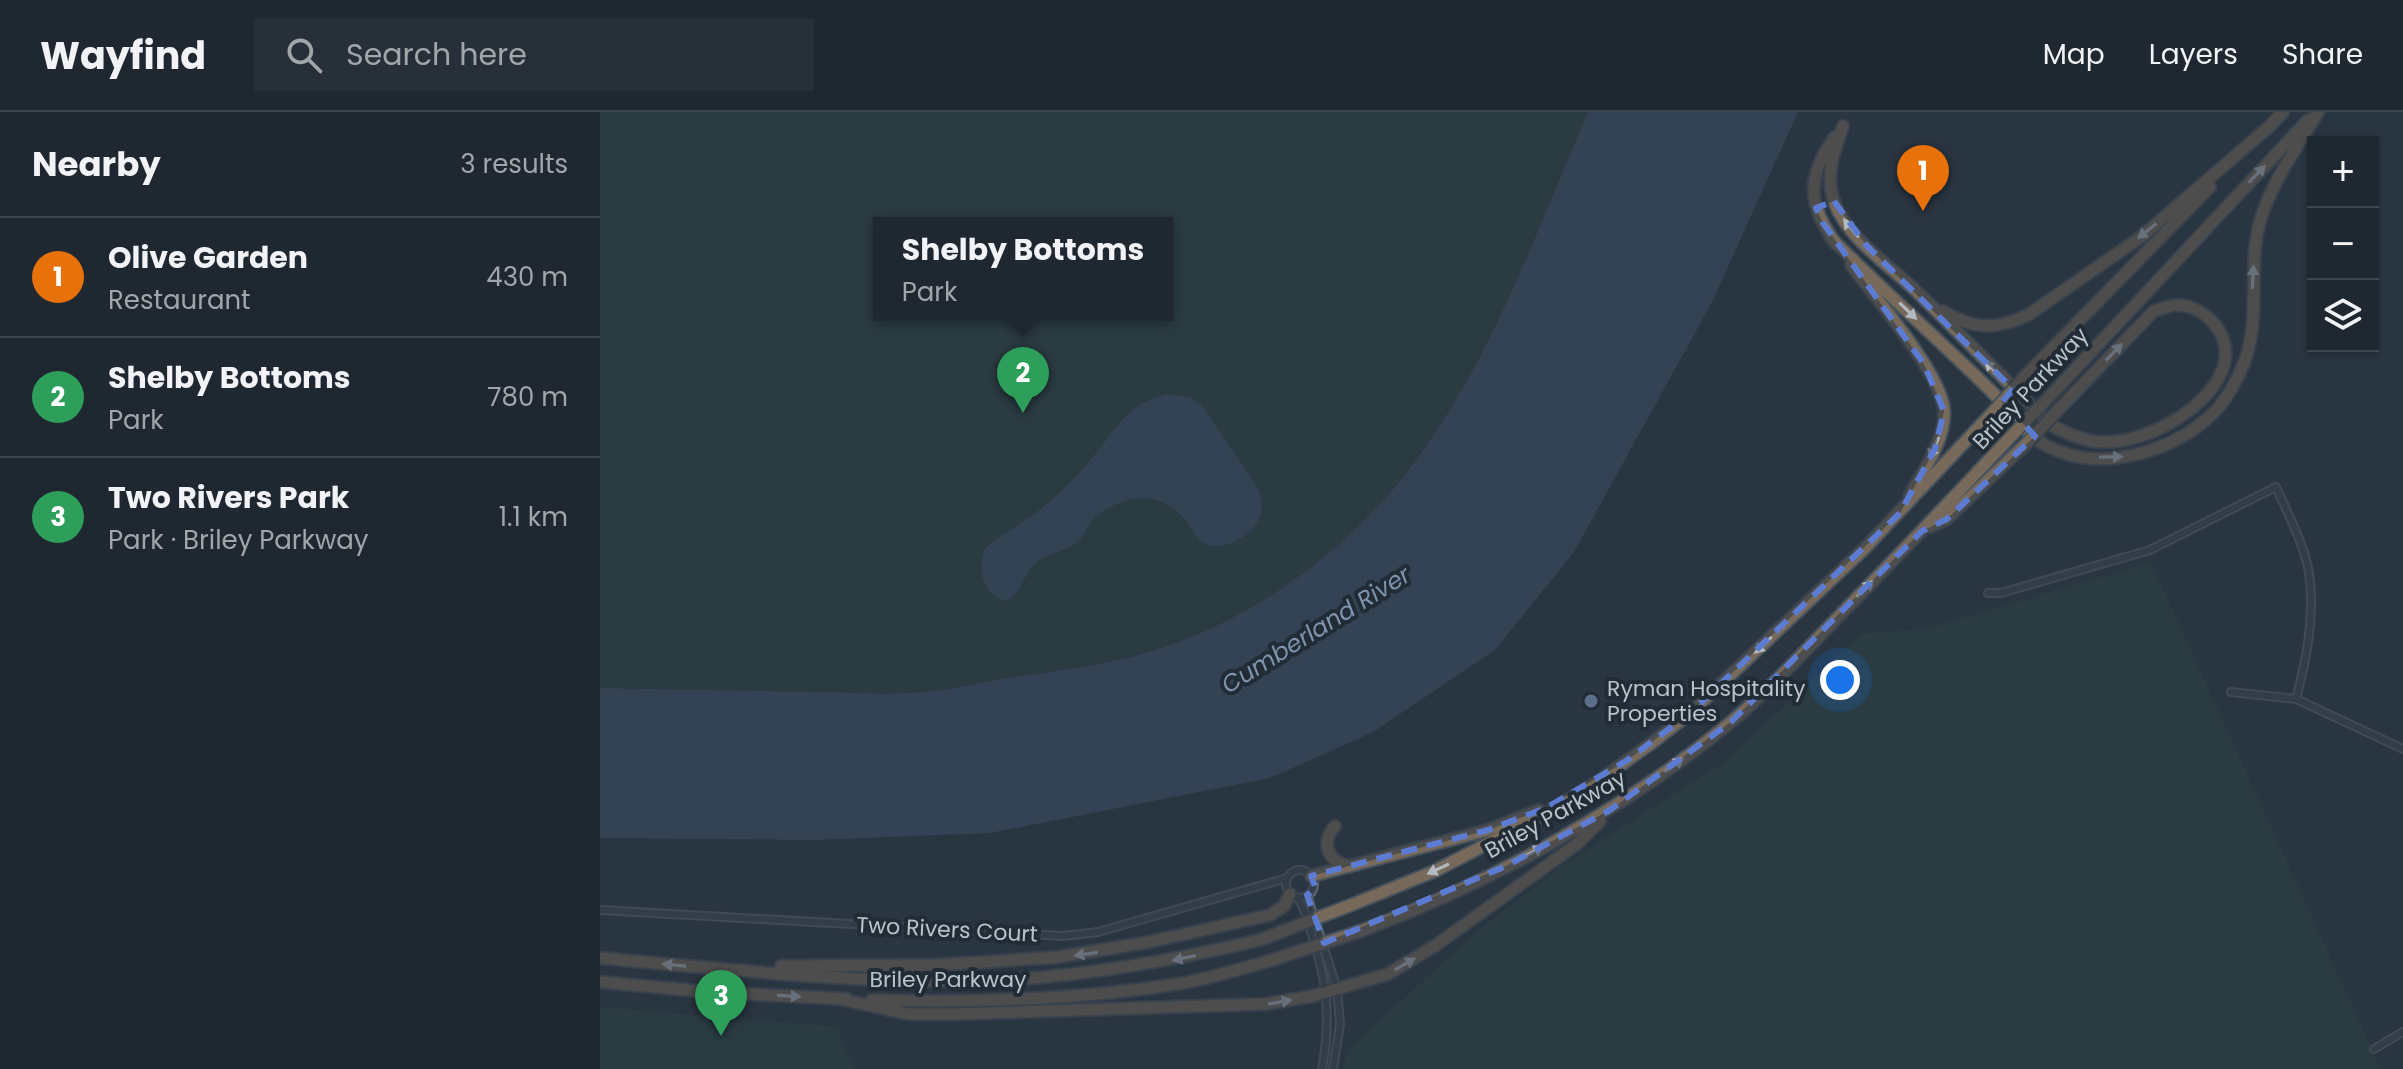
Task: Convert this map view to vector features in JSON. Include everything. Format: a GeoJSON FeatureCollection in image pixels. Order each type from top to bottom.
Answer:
{"type":"FeatureCollection","features":[{"type":"Feature","properties":{"kind":"highway","name":"Briley Parkway"},"geometry":{"type":"LineString","coordinates":[[600,958],[906,979],[1002,980],[1141,965],[1260,940],[1435,871],[1548,812],[1626,761],[1689,714],[1900,513],[2026,375],[2283,112]]}},
{"type":"Feature","properties":{"kind":"highway","name":"Briley Parkway"},"geometry":{"type":"LineString","coordinates":[[600,982],[710,992],[965,1003],[1050,998],[1185,983],[1272,960],[1361,931],[1506,866],[1610,810],[1731,722],[1922,531],[2317,112]]}},
{"type":"Feature","properties":{"kind":"highway"},"geometry":{"type":"LineString","coordinates":[[1831,238],[1985,384],[2042,443],[2077,458],[2124,457],[2176,442],[2211,416],[2229,391],[2245,361],[2252,320],[2253,269],[2259,226],[2276,181],[2317,112]]}},
{"type":"Feature","properties":{"kind":"highway"},"geometry":{"type":"LineString","coordinates":[[1900,513],[1935,449],[1944,411],[1941,397],[1909,342],[1831,238],[1816,208],[1812,196],[1813,177],[1818,163],[1843,126],[1829,172],[1834,201],[1852,231],[1915,290],[2054,427],[2080,439],[2105,443],[2130,441],[2154,433],[2181,416],[2216,381],[2224,365],[2226,349],[2215,323],[2193,308],[2176,305],[2154,311],[2060,408],[2028,442],[1947,519],[1922,531]]}},
{"type":"Feature","properties":{"kind":"highway"},"geometry":{"type":"LineString","coordinates":[[1915,290],[1958,321],[1979,327],[2008,325],[2058,296],[2141,237],[2270,126]]}},
{"type":"Feature","properties":{"kind":"highway"},"geometry":{"type":"LineString","coordinates":[[1816,208],[1834,201]]}},
{"type":"Feature","properties":{"kind":"highway"},"geometry":{"type":"LineString","coordinates":[[1311,876],[1488,830],[1546,808],[1626,761]]}},
{"type":"Feature","properties":{"kind":"highway"},"geometry":{"type":"LineString","coordinates":[[840,999],[908,1014],[1265,1004],[1367,982],[1411,961],[1577,844],[1610,810]]}},
{"type":"Feature","properties":{"kind":"highway"},"geometry":{"type":"LineString","coordinates":[[1335,826],[1327,837],[1327,850],[1338,863],[1351,866]]}},
{"type":"Feature","properties":{"kind":"highway"},"geometry":{"type":"LineString","coordinates":[[702,967],[937,965],[1080,955],[1257,919],[1284,906],[1292,893]]}},
{"type":"Feature","properties":{"kind":"street"},"geometry":{"type":"LineString","coordinates":[[1988,593],[2001,593],[2150,550],[2276,487],[2297,536],[2310,579],[2306,662],[2296,699]]}},
{"type":"Feature","properties":{"kind":"street"},"geometry":{"type":"LineString","coordinates":[[2231,692],[2296,699],[2403,749]]}},
{"type":"Feature","properties":{"kind":"street"},"geometry":{"type":"LineString","coordinates":[[1322,1069],[1332,990],[1303,907],[1292,893],[1287,878],[1299,870],[1311,876],[1313,885],[1307,895],[1332,990],[1340,1024],[1333,1069]]}},
{"type":"Feature","properties":{"kind":"street","name":"Two Rivers Court"},"geometry":{"type":"LineString","coordinates":[[600,910],[1063,936],[1098,932],[1287,878]]}},
{"type":"Feature","properties":{"kind":"street"},"geometry":{"type":"LineString","coordinates":[[1260,886],[1307,895]]}},
{"type":"Feature","properties":{"kind":"street"},"geometry":{"type":"LineString","coordinates":[[2374,1049],[2403,1032]]}},
{"type":"Feature","properties":{"kind":"highlighted area"},"geometry":{"type":"Polygon","coordinates":[[[1834,201],[1866,245],[2013,389],[2002,402],[2035,436],[1947,519],[1922,531],[1731,722],[1610,810],[1506,866],[1324,943],[1307,895],[1316,889],[1311,876],[1488,830],[1546,808],[1626,761],[1689,714],[1900,513],[1935,449],[1944,411],[1924,364],[1823,223],[1816,208],[1834,201]]]}},
{"type":"Feature","properties":{"kind":"green space"},"geometry":{"type":"Polygon","coordinates":[[[600,112],[1588,112],[1505,307],[1455,401],[1395,487],[1369,516],[1310,568],[1278,591],[1209,629],[1135,656],[935,691],[886,694],[600,688],[600,112]]]}},
{"type":"Feature","properties":{"kind":"green space"},"geometry":{"type":"Polygon","coordinates":[[[2151,562],[2381,1069],[1342,1069],[1349,1049],[1476,932],[1560,867],[1727,760],[1861,634],[1930,628],[2151,562]]]}},
{"type":"Feature","properties":{"kind":"green space"},"geometry":{"type":"Polygon","coordinates":[[[600,1007],[839,1027],[843,1044],[856,1069],[600,1069],[600,1007]]]}},
{"type":"Feature","properties":{"kind":"water","name":"Cumberland River"},"geometry":{"type":"Polygon","coordinates":[[[1588,112],[1798,112],[1712,302],[1574,552],[1495,650],[1373,732],[1270,778],[990,833],[813,840],[600,838],[600,688],[897,694],[935,691],[1090,665],[1135,656],[1209,629],[1278,591],[1310,568],[1369,516],[1395,487],[1455,401],[1505,307],[1588,112]]]}},
{"type":"Feature","properties":{"kind":"water"},"geometry":{"type":"Polygon","coordinates":[[[1167,394],[1190,397],[1202,406],[1258,488],[1261,510],[1253,529],[1233,542],[1210,546],[1203,543],[1184,518],[1168,505],[1148,498],[1127,501],[1098,515],[1076,543],[1035,564],[1011,598],[1006,601],[991,592],[982,572],[985,548],[1055,497],[1134,409],[1167,394]]]}},
{"type":"Feature","properties":{"kind":"place","name":"Olive Garden"},"geometry":{"type":"Point","coordinates":[1923,211]}},
{"type":"Feature","properties":{"kind":"place","name":"Shelby Bottoms"},"geometry":{"type":"Point","coordinates":[1023,413]}},
{"type":"Feature","properties":{"kind":"place","name":"Ryman Hospitality Properties"},"geometry":{"type":"Point","coordinates":[1591,701]}},
{"type":"Feature","properties":{"kind":"place","name":"Two Rivers Park"},"geometry":{"type":"Point","coordinates":[721,1036]}}]}
